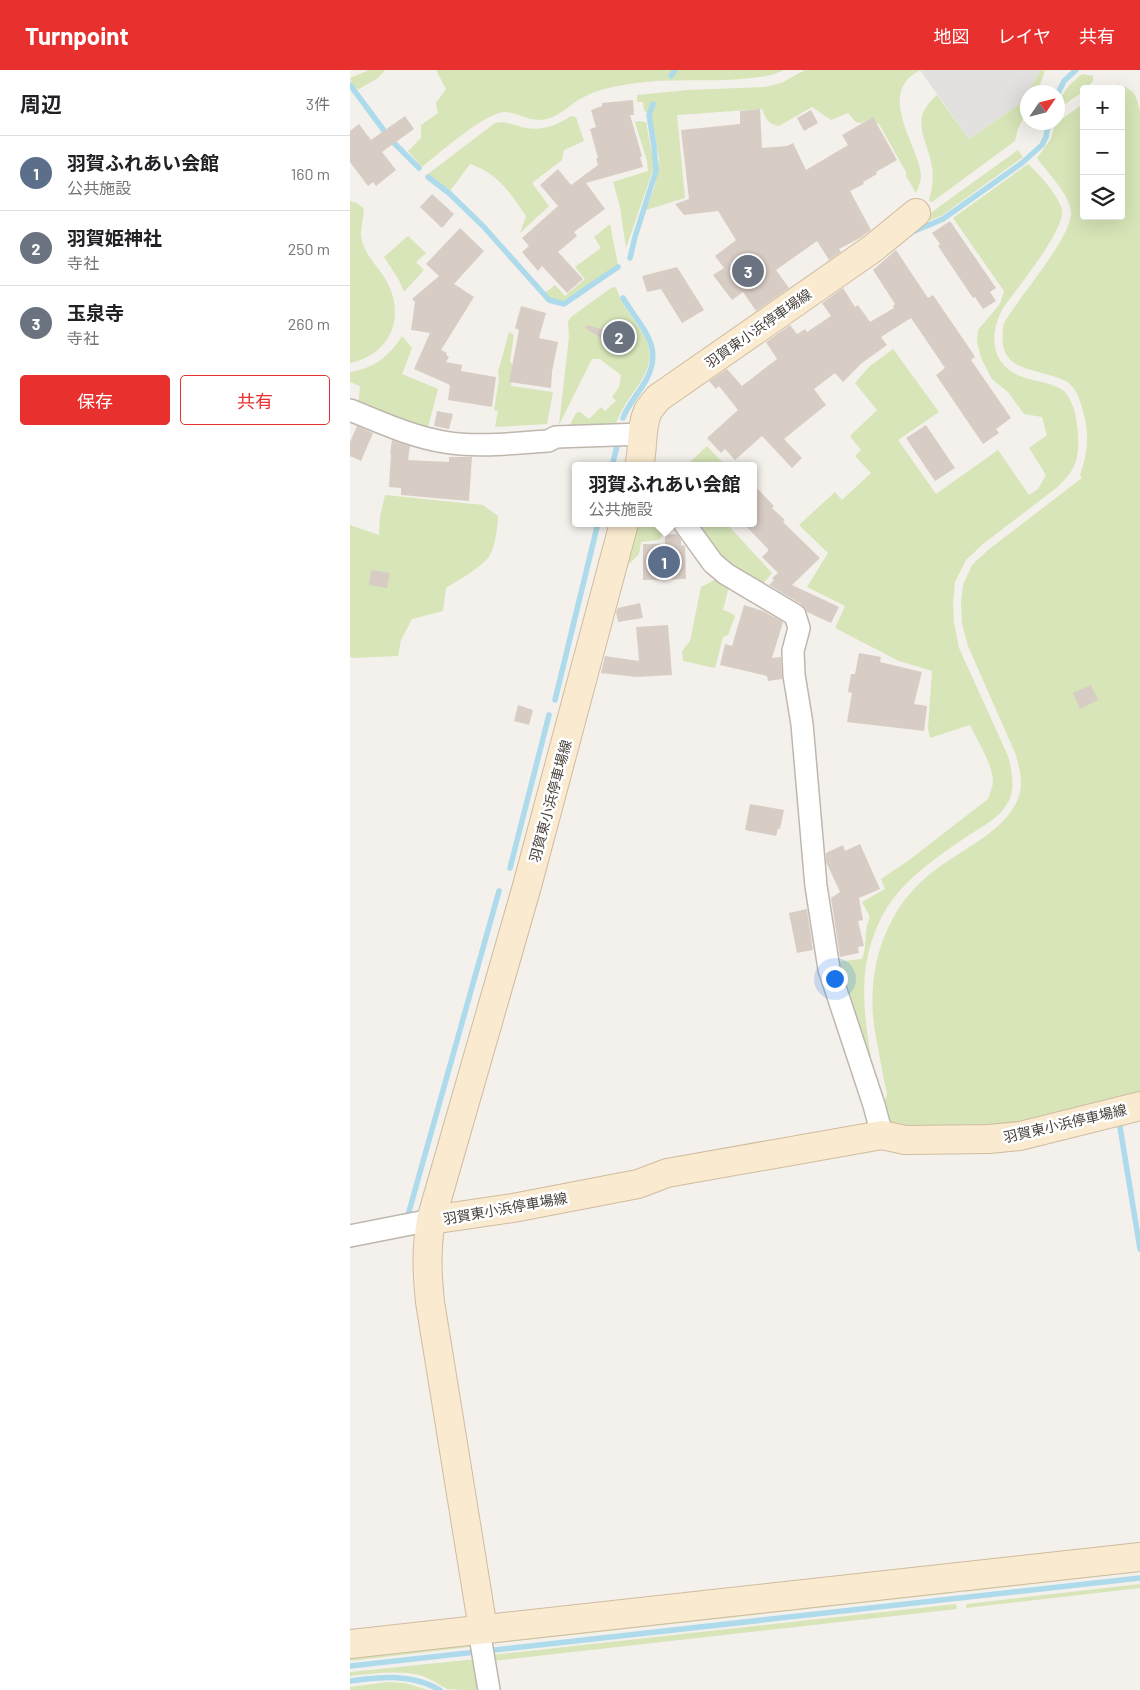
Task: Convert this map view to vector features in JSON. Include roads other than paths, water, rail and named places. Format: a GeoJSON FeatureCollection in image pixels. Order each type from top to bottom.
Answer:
{"type":"FeatureCollection","features":[{"type":"Feature","properties":{"kind":"main road","name":"羽賀東小浜停車場線"},"geometry":{"type":"LineString","coordinates":[[643,455],[648,412],[658,398],[872,249],[916,213]]}},
{"type":"Feature","properties":{"kind":"main road","name":"羽賀東小浜停車場線"},"geometry":{"type":"LineString","coordinates":[[623,527],[527,886],[431,1220],[513,1208],[638,1184],[667,1173],[882,1134],[905,1140],[989,1139],[1020,1136],[1140,1106]]}},
{"type":"Feature","properties":{"kind":"main road"},"geometry":{"type":"LineString","coordinates":[[431,1220],[427,1242],[426,1266],[430,1302],[483,1643]]}},
{"type":"Feature","properties":{"kind":"main road"},"geometry":{"type":"LineString","coordinates":[[350,1644],[483,1643],[1140,1557]]}},
{"type":"Feature","properties":{"kind":"street"},"geometry":{"type":"LineString","coordinates":[[350,410],[429,439],[490,445],[548,441],[556,437],[643,455]]}},
{"type":"Feature","properties":{"kind":"street"},"geometry":{"type":"LineString","coordinates":[[687,527],[713,563],[726,574],[795,615],[799,628],[793,651],[794,676],[802,724],[816,886],[829,969],[882,1134]]}},
{"type":"Feature","properties":{"kind":"street"},"geometry":{"type":"LineString","coordinates":[[350,1236],[431,1220]]}},
{"type":"Feature","properties":{"kind":"street"},"geometry":{"type":"LineString","coordinates":[[483,1643],[489,1690]]}},
{"type":"Feature","properties":{"kind":"waterway"},"geometry":{"type":"LineString","coordinates":[[671,76],[675,70]]}},
{"type":"Feature","properties":{"kind":"waterway"},"geometry":{"type":"LineString","coordinates":[[1062,85],[1076,70]]}},
{"type":"Feature","properties":{"kind":"waterway"},"geometry":{"type":"LineString","coordinates":[[350,85],[391,140],[419,168]]}},
{"type":"Feature","properties":{"kind":"waterway"},"geometry":{"type":"LineString","coordinates":[[630,258],[656,171],[649,115],[653,104]]}},
{"type":"Feature","properties":{"kind":"waterway"},"geometry":{"type":"LineString","coordinates":[[910,233],[943,219],[1022,163],[1042,145],[1047,130]]}},
{"type":"Feature","properties":{"kind":"waterway"},"geometry":{"type":"LineString","coordinates":[[428,177],[450,194],[483,226],[549,300],[564,304],[618,267]]}},
{"type":"Feature","properties":{"kind":"waterway"},"geometry":{"type":"LineString","coordinates":[[623,298],[648,337],[652,347],[653,358],[651,369],[645,382],[623,418]]}},
{"type":"Feature","properties":{"kind":"waterway"},"geometry":{"type":"LineString","coordinates":[[613,462],[617,446]]}},
{"type":"Feature","properties":{"kind":"waterway"},"geometry":{"type":"LineString","coordinates":[[555,700],[597,527]]}},
{"type":"Feature","properties":{"kind":"waterway"},"geometry":{"type":"LineString","coordinates":[[510,868],[549,715]]}},
{"type":"Feature","properties":{"kind":"waterway"},"geometry":{"type":"LineString","coordinates":[[404,1216],[408,1215],[499,891]]}},
{"type":"Feature","properties":{"kind":"waterway"},"geometry":{"type":"LineString","coordinates":[[1119,1121],[1140,1249]]}},
{"type":"Feature","properties":{"kind":"waterway"},"geometry":{"type":"LineString","coordinates":[[350,1666],[1140,1578]]}},
{"type":"Feature","properties":{"kind":"waterway"},"geometry":{"type":"LineString","coordinates":[[350,1681],[373,1678],[407,1679],[418,1681],[440,1690]]}},
{"type":"Feature","properties":{"kind":"place","name":"玉泉寺"},"geometry":{"type":"Point","coordinates":[748,271]}},
{"type":"Feature","properties":{"kind":"place","name":"羽賀姫神社"},"geometry":{"type":"Point","coordinates":[619,337]}},
{"type":"Feature","properties":{"kind":"place","name":"羽賀ふれあい会館"},"geometry":{"type":"Point","coordinates":[664,562]}}]}
